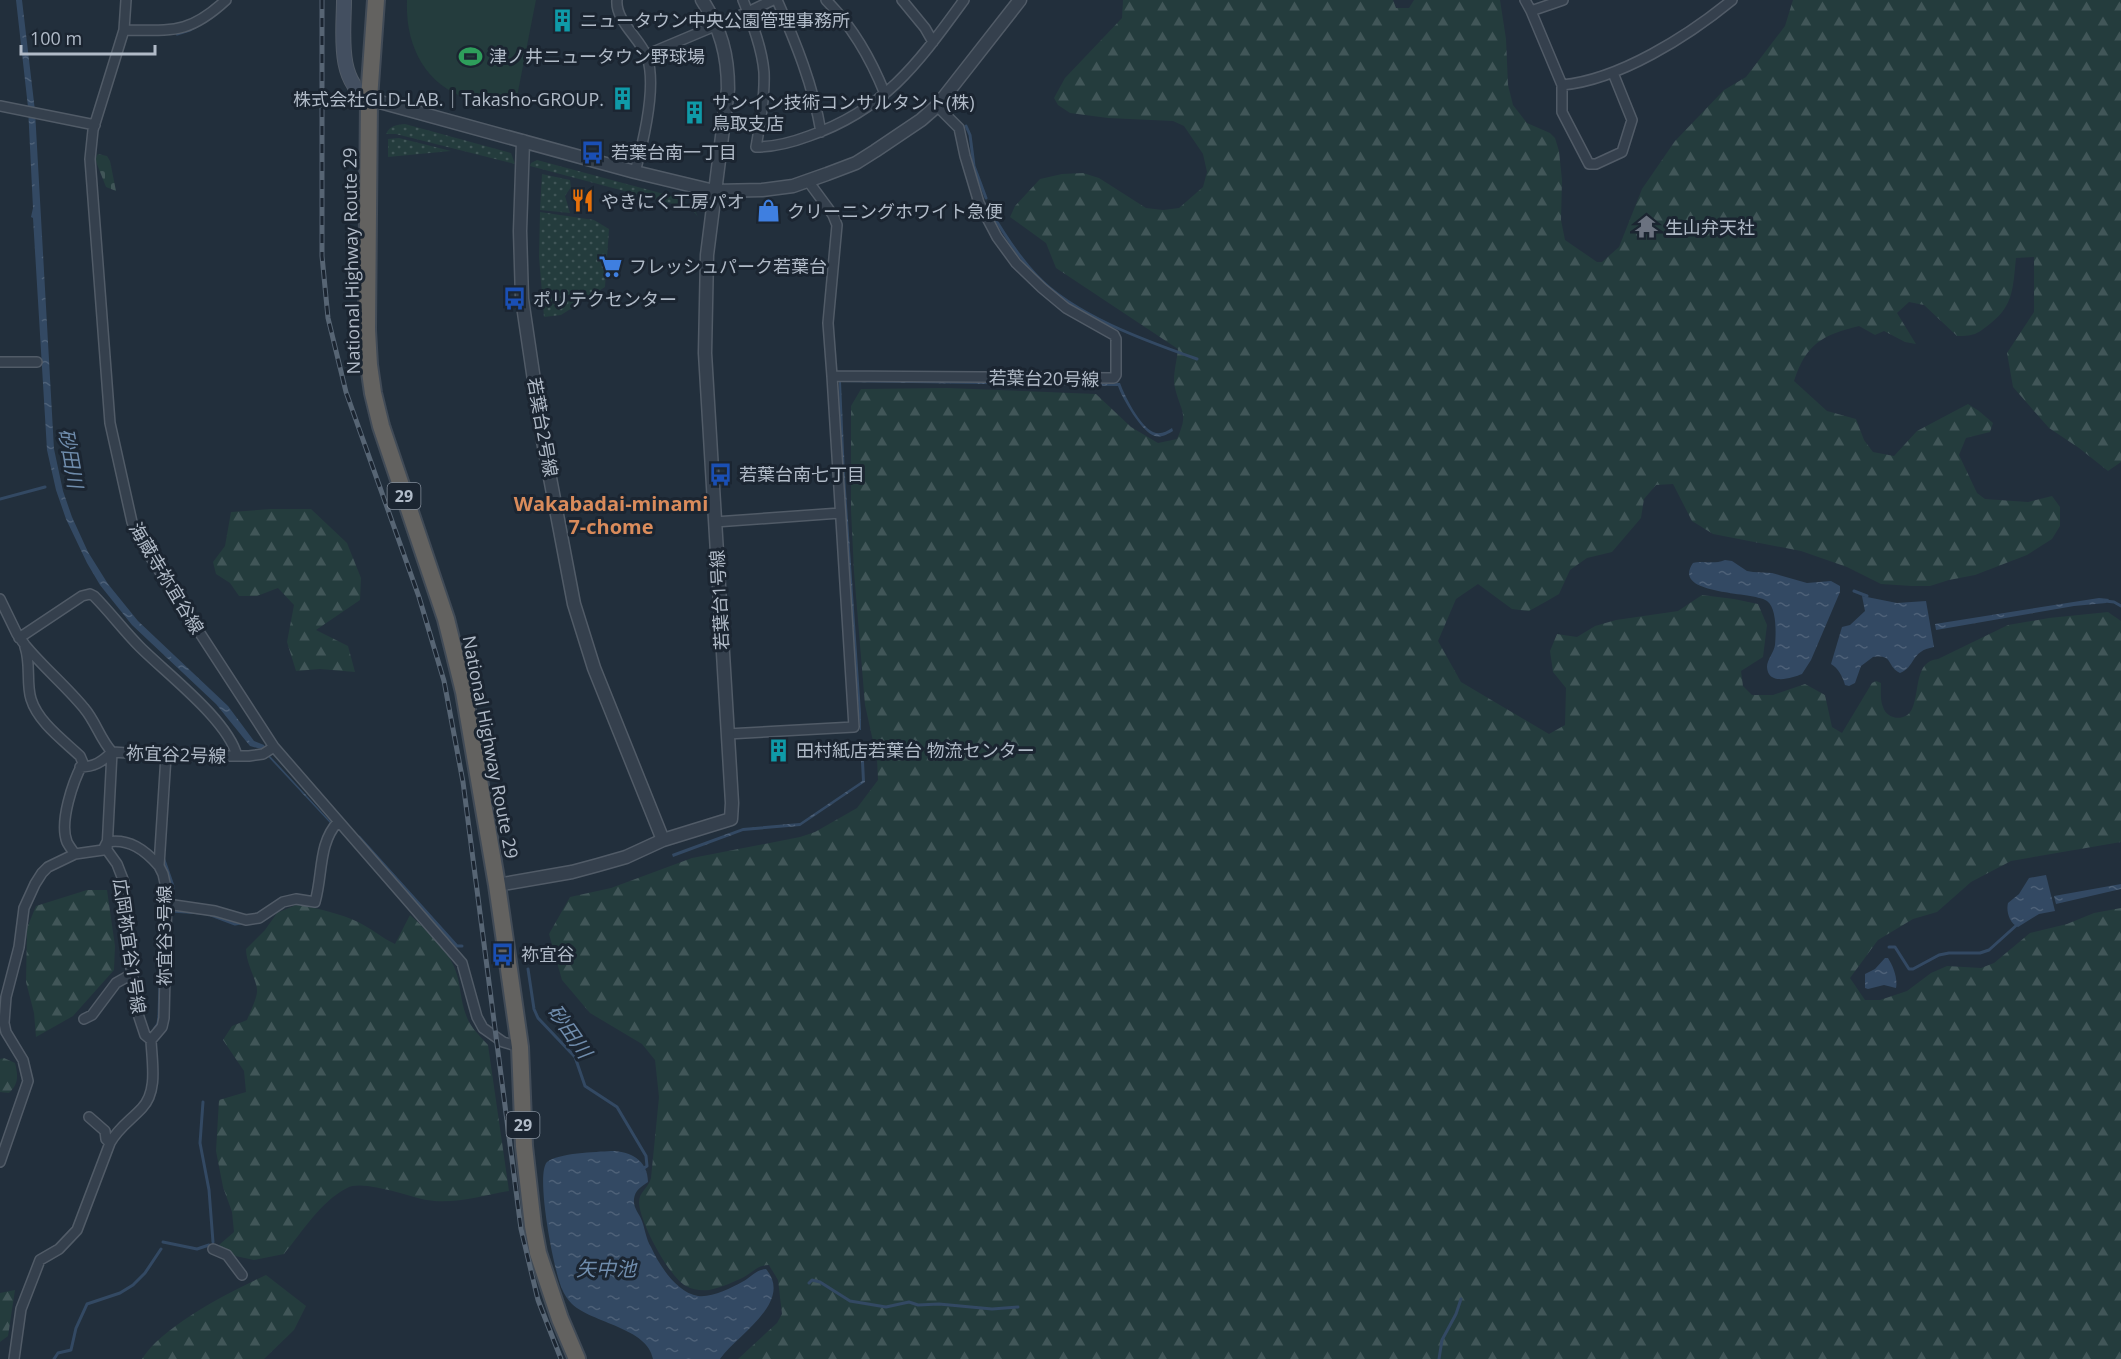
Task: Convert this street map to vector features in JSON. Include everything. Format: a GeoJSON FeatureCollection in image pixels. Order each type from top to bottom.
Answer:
{"type":"FeatureCollection","features":[{"type":"Feature","properties":{"kind":"highway","name":"National Highway Route 29"},"geometry":{"type":"LineString","coordinates":[[376,0],[369,99],[367,330],[373,393],[388,449],[446,619],[456,656],[497,885],[520,1047],[524,1146],[533,1226],[547,1281],[577,1359]]}},
{"type":"Feature","properties":{"kind":"main road"},"geometry":{"type":"LineString","coordinates":[[344,0],[345,61],[348,75],[353,86],[361,95],[369,99]]}},
{"type":"Feature","properties":{"kind":"street","name":"海蔵寺祢宜谷線"},"geometry":{"type":"LineString","coordinates":[[126,0],[124,30],[95,125],[90,159],[110,423],[132,522],[140,541],[274,747],[462,963],[477,1017],[483,1028],[503,1042],[520,1047]]}},
{"type":"Feature","properties":{"kind":"street"},"geometry":{"type":"LineString","coordinates":[[124,30],[177,29],[207,16],[226,0]]}},
{"type":"Feature","properties":{"kind":"street"},"geometry":{"type":"LineString","coordinates":[[617,0],[617,10],[646,55],[650,67],[650,98],[643,145],[635,172]]}},
{"type":"Feature","properties":{"kind":"street","name":"若葉台1号線"},"geometry":{"type":"LineString","coordinates":[[497,885],[572,872],[626,857],[663,840],[731,819],[732,803],[705,353],[707,255],[728,88],[728,64],[723,42],[702,0]]}},
{"type":"Feature","properties":{"kind":"street"},"geometry":{"type":"LineString","coordinates":[[743,0],[759,47],[764,72],[756,147],[797,141],[821,132],[868,108],[905,76],[964,0]]}},
{"type":"Feature","properties":{"kind":"street"},"geometry":{"type":"LineString","coordinates":[[646,55],[775,0],[803,63],[816,105],[821,132]]}},
{"type":"Feature","properties":{"kind":"street"},"geometry":{"type":"LineString","coordinates":[[826,0],[842,16],[863,48],[885,94]]}},
{"type":"Feature","properties":{"kind":"street"},"geometry":{"type":"LineString","coordinates":[[902,0],[925,28],[933,42]]}},
{"type":"Feature","properties":{"kind":"street"},"geometry":{"type":"LineString","coordinates":[[369,99],[635,172],[714,191],[762,190],[794,186],[856,163],[921,120],[937,105],[1020,0]]}},
{"type":"Feature","properties":{"kind":"street"},"geometry":{"type":"LineString","coordinates":[[1525,0],[1562,85],[1562,112],[1589,164],[1596,164],[1622,152],[1632,120],[1613,73]]}},
{"type":"Feature","properties":{"kind":"street"},"geometry":{"type":"LineString","coordinates":[[1530,11],[1563,0]]}},
{"type":"Feature","properties":{"kind":"street"},"geometry":{"type":"LineString","coordinates":[[1562,85],[1577,84],[1613,73],[1687,35],[1732,0]]}},
{"type":"Feature","properties":{"kind":"street","name":"若葉台20号線"},"geometry":{"type":"LineString","coordinates":[[832,376],[1107,379],[1116,375],[1114,335],[1066,308],[1016,263],[996,237],[980,203],[959,128],[937,105]]}},
{"type":"Feature","properties":{"kind":"street"},"geometry":{"type":"LineString","coordinates":[[0,106],[95,125]]}},
{"type":"Feature","properties":{"kind":"street","name":"若葉台2号線"},"geometry":{"type":"LineString","coordinates":[[523,141],[520,231],[522,299],[543,441],[574,604],[598,679],[663,840]]}},
{"type":"Feature","properties":{"kind":"street"},"geometry":{"type":"LineString","coordinates":[[727,734],[854,727],[828,323],[837,225],[833,215],[808,181]]}},
{"type":"Feature","properties":{"kind":"street"},"geometry":{"type":"LineString","coordinates":[[0,362],[38,362]]}},
{"type":"Feature","properties":{"kind":"street"},"geometry":{"type":"LineString","coordinates":[[715,522],[840,513]]}},
{"type":"Feature","properties":{"kind":"street"},"geometry":{"type":"LineString","coordinates":[[22,641],[82,596],[90,594],[94,596],[139,646],[215,719],[231,742],[237,756]]}},
{"type":"Feature","properties":{"kind":"street"},"geometry":{"type":"LineString","coordinates":[[0,599],[22,641],[30,664],[31,700],[50,728],[80,756],[83,763],[76,774],[65,824],[68,844],[75,854]]}},
{"type":"Feature","properties":{"kind":"street"},"geometry":{"type":"LineString","coordinates":[[22,641],[92,718],[104,744],[112,752]]}},
{"type":"Feature","properties":{"kind":"street","name":"祢宜谷2号線"},"geometry":{"type":"LineString","coordinates":[[80,767],[91,767],[104,760],[112,752],[166,756],[256,756],[274,747]]}},
{"type":"Feature","properties":{"kind":"street","name":"広岡祢宜谷1号線"},"geometry":{"type":"LineString","coordinates":[[14,1359],[21,1309],[40,1260],[59,1249],[77,1230],[110,1143],[117,1131],[144,1106],[151,1093],[151,1040],[145,1035],[138,1014],[128,953],[124,882],[117,864],[107,850],[112,752]]}},
{"type":"Feature","properties":{"kind":"street","name":"祢宜谷3号線"},"geometry":{"type":"LineString","coordinates":[[151,1040],[162,1027],[164,1018],[167,904],[166,884],[159,866],[166,756]]}},
{"type":"Feature","properties":{"kind":"street"},"geometry":{"type":"LineString","coordinates":[[167,904],[215,911],[246,920],[259,918],[270,910],[296,899],[315,902],[325,843],[330,830],[338,822]]}},
{"type":"Feature","properties":{"kind":"street"},"geometry":{"type":"LineString","coordinates":[[0,1161],[28,1081],[23,1060],[6,1032],[3,997],[19,946],[24,908],[35,884],[48,867],[75,854],[103,850],[107,842],[129,842],[151,856],[159,866]]}},
{"type":"Feature","properties":{"kind":"street"},"geometry":{"type":"LineString","coordinates":[[84,1019],[92,1015],[116,982],[132,974]]}},
{"type":"Feature","properties":{"kind":"street"},"geometry":{"type":"LineString","coordinates":[[89,1117],[106,1133],[106,1139],[110,1143]]}},
{"type":"Feature","properties":{"kind":"street"},"geometry":{"type":"LineString","coordinates":[[213,1249],[227,1255],[242,1275]]}},
{"type":"Feature","properties":{"kind":"green space","name":"津ノ井ニュータウン野球場"},"geometry":{"type":"Polygon","coordinates":[[[407,0],[536,0],[515,107],[469,99],[453,93],[440,84],[420,61],[414,47],[407,16],[407,0]]]}},
{"type":"Feature","properties":{"kind":"green space"},"geometry":{"type":"Polygon","coordinates":[[[1123,0],[1393,0],[1396,8],[1409,8],[1414,0],[1500,0],[1506,39],[1508,85],[1513,105],[1527,123],[1550,133],[1555,138],[1559,151],[1562,180],[1561,220],[1565,240],[1597,262],[1602,262],[1619,247],[1642,189],[1675,141],[1724,90],[1746,77],[1785,26],[1793,0],[2121,0],[2121,462],[2108,471],[2049,428],[2013,387],[2007,353],[2034,312],[2034,257],[2016,258],[2013,286],[2008,302],[1999,316],[1979,332],[1957,336],[1924,305],[1909,302],[1897,313],[1916,344],[1905,342],[1884,331],[1875,335],[1859,326],[1846,329],[1825,338],[1810,350],[1794,381],[1827,411],[1856,419],[1864,440],[1873,452],[1894,456],[1917,431],[1968,404],[1993,423],[1990,432],[1966,438],[1959,455],[1977,493],[1985,499],[2028,502],[2052,496],[2060,507],[2060,526],[2052,539],[2027,555],[1975,575],[1930,586],[1881,584],[1847,567],[1801,551],[1713,534],[1692,521],[1673,484],[1656,485],[1644,499],[1641,518],[1612,552],[1587,558],[1570,570],[1559,594],[1529,611],[1512,609],[1478,584],[1456,599],[1438,641],[1461,682],[1549,734],[1565,725],[1566,688],[1553,672],[1550,651],[1557,634],[1577,637],[1595,626],[1616,620],[1678,611],[1702,595],[1758,604],[1767,625],[1763,657],[1741,671],[1743,686],[1752,695],[1773,695],[1805,684],[1825,695],[1832,727],[1842,733],[1872,683],[1876,681],[1881,683],[1882,704],[1888,715],[1897,718],[1906,716],[1912,709],[1921,671],[1925,665],[2008,625],[2108,612],[2121,621],[2121,842],[2011,861],[1971,882],[1937,912],[1913,919],[1878,940],[1850,978],[1865,1000],[1880,1000],[1907,991],[1931,973],[1947,966],[1981,968],[1994,963],[2030,933],[2067,924],[2094,913],[2121,908],[2121,1359],[738,1359],[777,1323],[782,1314],[778,1280],[769,1265],[759,1267],[727,1285],[706,1290],[686,1286],[671,1272],[649,1235],[639,1202],[651,1178],[659,1097],[655,1060],[642,1044],[590,1013],[562,980],[549,934],[570,897],[611,888],[692,858],[815,832],[857,808],[878,780],[877,759],[865,705],[851,510],[851,406],[861,389],[947,388],[1096,394],[1131,427],[1158,443],[1177,439],[1183,423],[1183,413],[1174,384],[1178,349],[1056,268],[1046,243],[1010,217],[1015,206],[1040,179],[1062,174],[1083,173],[1099,178],[1146,208],[1163,210],[1179,208],[1203,187],[1207,172],[1203,154],[1184,126],[1173,121],[1108,118],[1070,113],[1058,105],[1054,98],[1065,78],[1122,18],[1123,0]]]}},
{"type":"Feature","properties":{"kind":"green space"},"geometry":{"type":"Polygon","coordinates":[[[405,124],[511,153],[515,164],[396,134],[386,134],[392,127],[405,124]]]}},
{"type":"Feature","properties":{"kind":"green space"},"geometry":{"type":"Polygon","coordinates":[[[399,138],[451,151],[388,157],[388,139],[399,138]]]}},
{"type":"Feature","properties":{"kind":"green space"},"geometry":{"type":"Polygon","coordinates":[[[98,154],[107,156],[110,161],[116,191],[106,187],[95,159],[98,154]]]}},
{"type":"Feature","properties":{"kind":"green space"},"geometry":{"type":"Polygon","coordinates":[[[537,160],[679,198],[693,207],[698,217],[692,209],[530,166],[537,160]]]}},
{"type":"Feature","properties":{"kind":"green space"},"geometry":{"type":"Polygon","coordinates":[[[542,174],[570,180],[571,187],[565,196],[570,213],[540,210],[542,174]]]}},
{"type":"Feature","properties":{"kind":"green space"},"geometry":{"type":"Polygon","coordinates":[[[540,212],[594,220],[609,229],[605,287],[561,315],[544,317],[539,257],[540,212]]]}},
{"type":"Feature","properties":{"kind":"green space"},"geometry":{"type":"Polygon","coordinates":[[[311,509],[347,543],[361,578],[360,600],[316,630],[348,646],[355,672],[320,669],[296,671],[287,642],[294,605],[278,588],[257,596],[239,596],[230,583],[216,574],[213,562],[225,546],[231,512],[311,509]]]}},
{"type":"Feature","properties":{"kind":"green space"},"geometry":{"type":"Polygon","coordinates":[[[87,890],[107,890],[115,946],[114,970],[73,1016],[36,1037],[34,1013],[26,982],[27,928],[36,906],[87,890]]]}},
{"type":"Feature","properties":{"kind":"green space"},"geometry":{"type":"Polygon","coordinates":[[[298,904],[351,919],[395,944],[410,915],[442,947],[457,975],[468,1019],[488,1045],[509,1191],[458,1200],[437,1201],[375,1187],[354,1186],[328,1201],[284,1254],[254,1260],[212,1251],[234,1232],[232,1212],[223,1187],[216,1151],[219,1100],[246,1092],[244,1071],[223,1040],[232,1026],[247,1020],[254,1003],[257,988],[246,949],[265,930],[277,913],[298,904]]]}},
{"type":"Feature","properties":{"kind":"green space"},"geometry":{"type":"Polygon","coordinates":[[[4,1058],[15,1063],[17,1071],[16,1083],[9,1093],[0,1092],[0,1059],[4,1058]]]}},
{"type":"Feature","properties":{"kind":"green space"},"geometry":{"type":"Polygon","coordinates":[[[266,1275],[306,1306],[294,1330],[264,1359],[142,1359],[165,1334],[181,1322],[235,1290],[266,1275]]]}},
{"type":"Feature","properties":{"kind":"green space"},"geometry":{"type":"Polygon","coordinates":[[[15,1290],[8,1336],[0,1342],[0,1293],[15,1290]]]}},
{"type":"Feature","properties":{"kind":"water"},"geometry":{"type":"Polygon","coordinates":[[[16,0],[22,0],[35,111],[54,449],[63,491],[72,517],[88,552],[108,584],[138,621],[228,706],[254,741],[264,745],[270,756],[330,823],[261,749],[250,746],[216,704],[132,625],[100,585],[66,519],[56,490],[47,450],[33,218],[31,217],[33,208],[28,107],[16,0]]]}},
{"type":"Feature","properties":{"kind":"water"},"geometry":{"type":"Polygon","coordinates":[[[839,380],[1120,383],[1125,396],[1148,429],[1158,433],[1172,428],[1173,431],[1155,436],[1144,429],[1118,386],[841,382],[861,730],[840,431],[839,380]]]}},
{"type":"Feature","properties":{"kind":"water"},"geometry":{"type":"Polygon","coordinates":[[[1732,561],[1747,571],[1772,573],[1807,583],[1831,581],[1840,586],[1840,592],[1811,660],[1802,674],[1776,679],[1768,673],[1767,664],[1775,645],[1776,628],[1773,609],[1767,601],[1703,587],[1693,581],[1689,574],[1693,563],[1732,561]]]}},
{"type":"Feature","properties":{"kind":"water"},"geometry":{"type":"Polygon","coordinates":[[[1862,596],[1897,603],[1926,601],[1934,647],[1917,655],[1909,667],[1900,673],[1884,657],[1873,657],[1861,666],[1855,683],[1849,686],[1845,685],[1840,673],[1831,664],[1842,627],[1850,625],[1865,611],[1862,596]]]}},
{"type":"Feature","properties":{"kind":"water"},"geometry":{"type":"Polygon","coordinates":[[[2099,598],[2109,599],[2106,603],[2074,606],[1936,630],[1935,624],[2099,598]]]}},
{"type":"Feature","properties":{"kind":"water"},"geometry":{"type":"Polygon","coordinates":[[[863,741],[865,782],[800,826],[743,831],[673,857],[672,854],[743,828],[800,823],[862,781],[860,742],[863,741]]]}},
{"type":"Feature","properties":{"kind":"water"},"geometry":{"type":"Polygon","coordinates":[[[2046,875],[2055,911],[2039,914],[2018,927],[2012,923],[2009,916],[2008,903],[2019,894],[2029,878],[2046,875]]]}},
{"type":"Feature","properties":{"kind":"water"},"geometry":{"type":"Polygon","coordinates":[[[2121,884],[2121,889],[2056,904],[2054,896],[2121,884]]]}},
{"type":"Feature","properties":{"kind":"water"},"geometry":{"type":"Polygon","coordinates":[[[1885,958],[1888,958],[1893,968],[1896,988],[1884,985],[1865,988],[1865,974],[1875,969],[1885,958]]]}},
{"type":"Feature","properties":{"kind":"water","name":"矢中池"},"geometry":{"type":"Polygon","coordinates":[[[618,1151],[637,1158],[645,1168],[648,1182],[636,1193],[634,1205],[659,1262],[683,1290],[698,1296],[715,1294],[766,1269],[773,1281],[773,1294],[768,1306],[720,1359],[653,1359],[649,1349],[641,1340],[581,1311],[564,1293],[555,1264],[547,1224],[543,1185],[544,1170],[547,1162],[552,1159],[578,1153],[618,1151]]]}},
{"type":"Feature","properties":{"kind":"waterway"},"geometry":{"type":"LineString","coordinates":[[177,34],[200,24]]}},
{"type":"Feature","properties":{"kind":"waterway"},"geometry":{"type":"LineString","coordinates":[[966,126],[970,135],[974,166],[986,198]]}},
{"type":"Feature","properties":{"kind":"waterway"},"geometry":{"type":"LineString","coordinates":[[991,212],[1029,268],[1051,289],[1111,325],[1197,359]]}},
{"type":"Feature","properties":{"kind":"waterway"},"geometry":{"type":"LineString","coordinates":[[0,499],[45,487]]}},
{"type":"Feature","properties":{"kind":"waterway"},"geometry":{"type":"LineString","coordinates":[[1854,591],[1867,596]]}},
{"type":"Feature","properties":{"kind":"waterway"},"geometry":{"type":"LineString","coordinates":[[2105,601],[2121,606]]}},
{"type":"Feature","properties":{"kind":"waterway"},"geometry":{"type":"LineString","coordinates":[[142,749],[149,749]]}},
{"type":"Feature","properties":{"kind":"waterway"},"geometry":{"type":"LineString","coordinates":[[169,749],[225,749]]}},
{"type":"Feature","properties":{"kind":"waterway","name":"砂田川"},"geometry":{"type":"LineString","coordinates":[[359,837],[457,946],[462,946]]}},
{"type":"Feature","properties":{"kind":"waterway"},"geometry":{"type":"LineString","coordinates":[[164,860],[173,886],[172,896]]}},
{"type":"Feature","properties":{"kind":"waterway"},"geometry":{"type":"LineString","coordinates":[[155,1028],[159,1016],[162,911]]}},
{"type":"Feature","properties":{"kind":"waterway"},"geometry":{"type":"LineString","coordinates":[[171,911],[202,913]]}},
{"type":"Feature","properties":{"kind":"waterway"},"geometry":{"type":"LineString","coordinates":[[211,915],[235,924],[241,923]]}},
{"type":"Feature","properties":{"kind":"waterway"},"geometry":{"type":"LineString","coordinates":[[1889,947],[1895,947],[1909,969],[1913,969],[1939,955],[1980,953],[1989,950],[2019,923]]}},
{"type":"Feature","properties":{"kind":"waterway","name":"砂田川"},"geometry":{"type":"LineString","coordinates":[[528,969],[534,1009],[538,1018],[575,1057],[585,1086],[617,1107],[646,1156],[647,1166],[641,1170]]}},
{"type":"Feature","properties":{"kind":"waterway"},"geometry":{"type":"LineString","coordinates":[[203,1102],[200,1143],[209,1190],[213,1242]]}},
{"type":"Feature","properties":{"kind":"waterway"},"geometry":{"type":"LineString","coordinates":[[163,1242],[197,1249],[209,1245]]}},
{"type":"Feature","properties":{"kind":"waterway"},"geometry":{"type":"LineString","coordinates":[[54,1359],[58,1353],[71,1350],[76,1328],[87,1304],[120,1293],[133,1285],[145,1273],[161,1249]]}},
{"type":"Feature","properties":{"kind":"waterway"},"geometry":{"type":"LineString","coordinates":[[809,1283],[812,1280],[820,1282],[850,1301],[886,1307],[909,1302],[918,1305],[939,1304],[992,1309],[1018,1307]]}},
{"type":"Feature","properties":{"kind":"waterway"},"geometry":{"type":"LineString","coordinates":[[1439,1359],[1442,1340],[1461,1299]]}},
{"type":"Feature","properties":{"kind":"railway"},"geometry":{"type":"LineString","coordinates":[[322,0],[322,256],[328,318],[346,392],[419,597],[444,681],[463,782],[521,1229],[538,1300],[561,1359]]}},
{"type":"Feature","properties":{"kind":"place","name":"ニュータウン中央公園管理事務所"},"geometry":{"type":"Point","coordinates":[562,20]}},
{"type":"Feature","properties":{"kind":"place","name":"津ノ井ニュータウン野球場"},"geometry":{"type":"Point","coordinates":[471,56]}},
{"type":"Feature","properties":{"kind":"place","name":"株式会社GLD-LAB.｜Takasho-GROUP."},"geometry":{"type":"Point","coordinates":[622,99]}},
{"type":"Feature","properties":{"kind":"place","name":"サンイン技術コンサルタント(株) 鳥取支店"},"geometry":{"type":"Point","coordinates":[694,112]}},
{"type":"Feature","properties":{"kind":"place","name":"若葉台南一丁目"},"geometry":{"type":"Point","coordinates":[593,152]}},
{"type":"Feature","properties":{"kind":"place","name":"やきにく工房パオ"},"geometry":{"type":"Point","coordinates":[583,201]}},
{"type":"Feature","properties":{"kind":"place","name":"クリーニングホワイト急便"},"geometry":{"type":"Point","coordinates":[769,211]}},
{"type":"Feature","properties":{"kind":"place","name":"生山弁天社"},"geometry":{"type":"Point","coordinates":[1647,227]}},
{"type":"Feature","properties":{"kind":"place","name":"フレッシュパーク若葉台"},"geometry":{"type":"Point","coordinates":[611,266]}},
{"type":"Feature","properties":{"kind":"place","name":"ポリテクセンター"},"geometry":{"type":"Point","coordinates":[515,299]}},
{"type":"Feature","properties":{"kind":"place","name":"若葉台南七丁目"},"geometry":{"type":"Point","coordinates":[721,474]}},
{"type":"Feature","properties":{"kind":"place","name":"田村紙店若葉台 物流センター"},"geometry":{"type":"Point","coordinates":[778,750]}},
{"type":"Feature","properties":{"kind":"place","name":"祢宜谷"},"geometry":{"type":"Point","coordinates":[503,954]}},
{"type":"Feature","properties":{"kind":"district","name":"Wakabadai-minami 7-chome"},"geometry":{"type":"Point","coordinates":[611,514]}}]}
